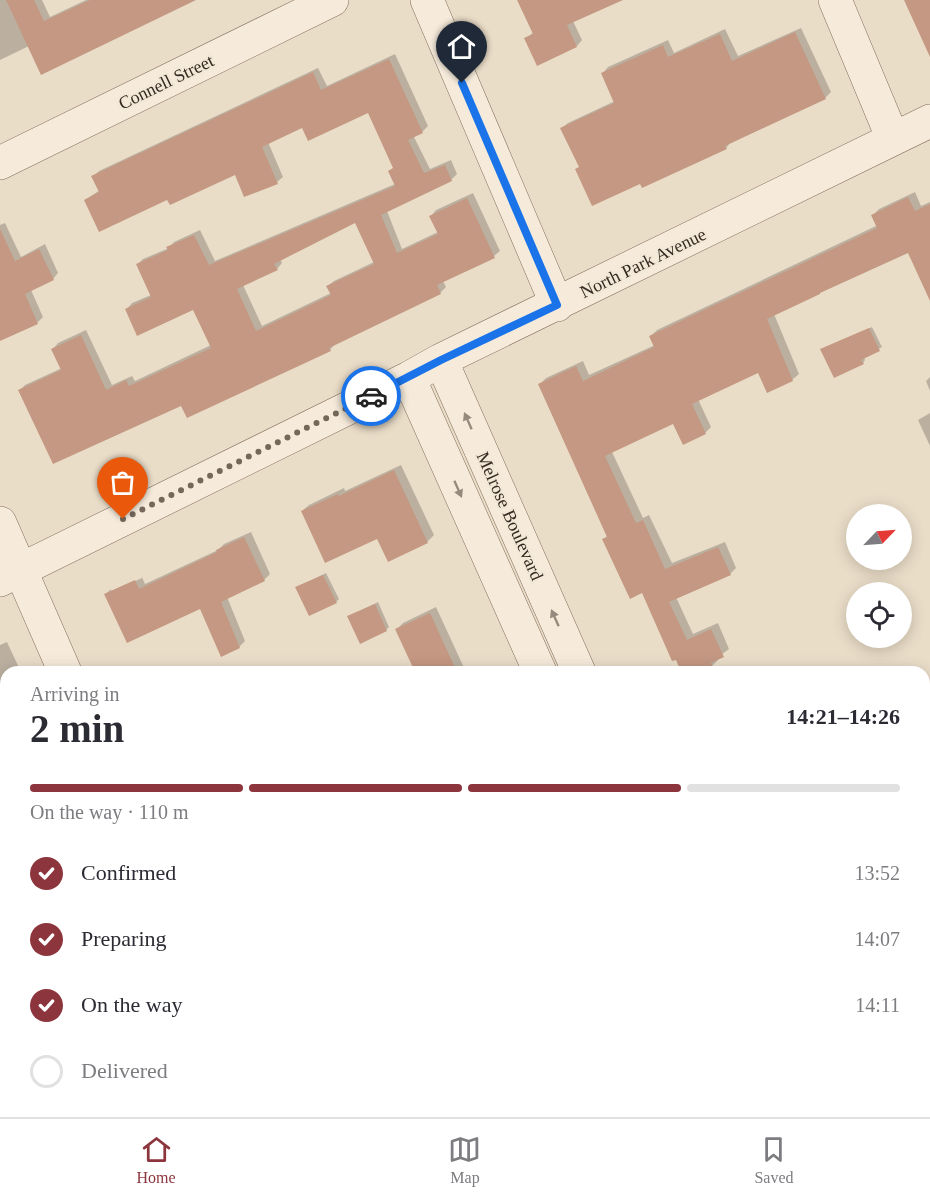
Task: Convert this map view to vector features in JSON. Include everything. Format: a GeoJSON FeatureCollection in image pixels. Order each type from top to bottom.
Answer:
{"type":"FeatureCollection","features":[{"type":"Feature","properties":{"kind":"street","name":"Connell Street"},"geometry":{"type":"LineString","coordinates":[[0,163],[332,0]]}},
{"type":"Feature","properties":{"kind":"street"},"geometry":{"type":"LineString","coordinates":[[427,0],[557,305]]}},
{"type":"Feature","properties":{"kind":"street"},"geometry":{"type":"LineString","coordinates":[[835,0],[893,139]]}},
{"type":"Feature","properties":{"kind":"street","name":"North Park Avenue"},"geometry":{"type":"LineString","coordinates":[[10,575],[409,378],[441,360],[930,121]]}},
{"type":"Feature","properties":{"kind":"street","name":"Melrose Boulevard"},"geometry":{"type":"LineString","coordinates":[[441,360],[576,666]]}},
{"type":"Feature","properties":{"kind":"street","name":"Melrose Boulevard"},"geometry":{"type":"LineString","coordinates":[[409,378],[537,666]]}},
{"type":"Feature","properties":{"kind":"street"},"geometry":{"type":"LineString","coordinates":[[0,523],[10,575],[62,666]]}},
{"type":"Feature","properties":{"kind":"building"},"geometry":{"type":"Polygon","coordinates":[[[6,0],[34,0],[44,21],[90,0],[196,0],[41,75],[6,0]]]}},
{"type":"Feature","properties":{"kind":"building"},"geometry":{"type":"Polygon","coordinates":[[[517,0],[623,0],[567,25],[577,47],[537,66],[524,38],[533,34],[517,0]]]}},
{"type":"Feature","properties":{"kind":"building"},"geometry":{"type":"Polygon","coordinates":[[[904,0],[930,0],[930,57],[904,0]]]}},
{"type":"Feature","properties":{"kind":"building"},"geometry":{"type":"Polygon","coordinates":[[[795,32],[826,99],[725,146],[727,149],[642,188],[640,184],[592,206],[575,169],[579,167],[560,128],[614,103],[601,73],[663,45],[668,57],[720,34],[732,61],[795,32]]]}},
{"type":"Feature","properties":{"kind":"building"},"geometry":{"type":"Polygon","coordinates":[[[389,59],[423,133],[408,140],[424,173],[445,165],[452,181],[381,215],[397,253],[438,234],[429,216],[467,198],[495,258],[437,285],[441,294],[329,348],[331,351],[187,418],[181,406],[53,464],[18,390],[61,370],[51,349],[81,335],[106,390],[126,380],[129,386],[211,348],[193,310],[137,336],[125,309],[151,297],[136,264],[194,235],[209,265],[395,186],[388,171],[393,168],[368,113],[308,141],[302,128],[262,147],[278,184],[244,197],[235,175],[170,205],[167,200],[99,232],[84,200],[99,192],[91,176],[313,72],[321,90],[389,59]],[[355,223],[274,264],[278,270],[237,289],[256,331],[331,295],[326,286],[374,264],[355,223]]]}},
{"type":"Feature","properties":{"kind":"building"},"geometry":{"type":"Polygon","coordinates":[[[908,197],[915,211],[930,204],[930,301],[908,253],[820,293],[767,319],[793,381],[767,393],[758,373],[692,404],[706,434],[683,445],[673,424],[605,456],[636,523],[643,520],[665,569],[718,547],[731,575],[669,602],[687,640],[711,629],[724,657],[711,663],[712,666],[678,666],[676,660],[672,661],[642,593],[630,599],[602,539],[607,537],[538,384],[576,366],[583,381],[654,347],[649,336],[877,228],[871,215],[908,197]]]}},
{"type":"Feature","properties":{"kind":"building"},"geometry":{"type":"Polygon","coordinates":[[[0,229],[15,261],[39,249],[54,280],[25,294],[38,324],[0,341],[0,229]]]}},
{"type":"Feature","properties":{"kind":"building"},"geometry":{"type":"Polygon","coordinates":[[[869,328],[880,351],[861,360],[864,364],[834,378],[820,349],[869,328]]]}},
{"type":"Feature","properties":{"kind":"building"},"geometry":{"type":"Polygon","coordinates":[[[394,470],[428,543],[388,562],[377,539],[325,563],[301,511],[394,470]]]}},
{"type":"Feature","properties":{"kind":"building"},"geometry":{"type":"Polygon","coordinates":[[[244,537],[265,581],[221,602],[240,648],[221,657],[200,609],[127,643],[104,594],[135,580],[139,589],[244,537]]]}},
{"type":"Feature","properties":{"kind":"building"},"geometry":{"type":"Polygon","coordinates":[[[323,575],[337,603],[309,616],[295,587],[323,575]]]}},
{"type":"Feature","properties":{"kind":"building"},"geometry":{"type":"Polygon","coordinates":[[[375,604],[387,631],[360,644],[347,616],[375,604]]]}},
{"type":"Feature","properties":{"kind":"building"},"geometry":{"type":"Polygon","coordinates":[[[430,613],[454,666],[412,666],[395,629],[430,613]]]}},
{"type":"Feature","properties":{"kind":"way so far"},"geometry":{"type":"LineString","coordinates":[[123,519],[371,396]]}},
{"type":"Feature","properties":{"kind":"route"},"geometry":{"type":"LineString","coordinates":[[371,396],[557,305],[462,83]]}}]}
